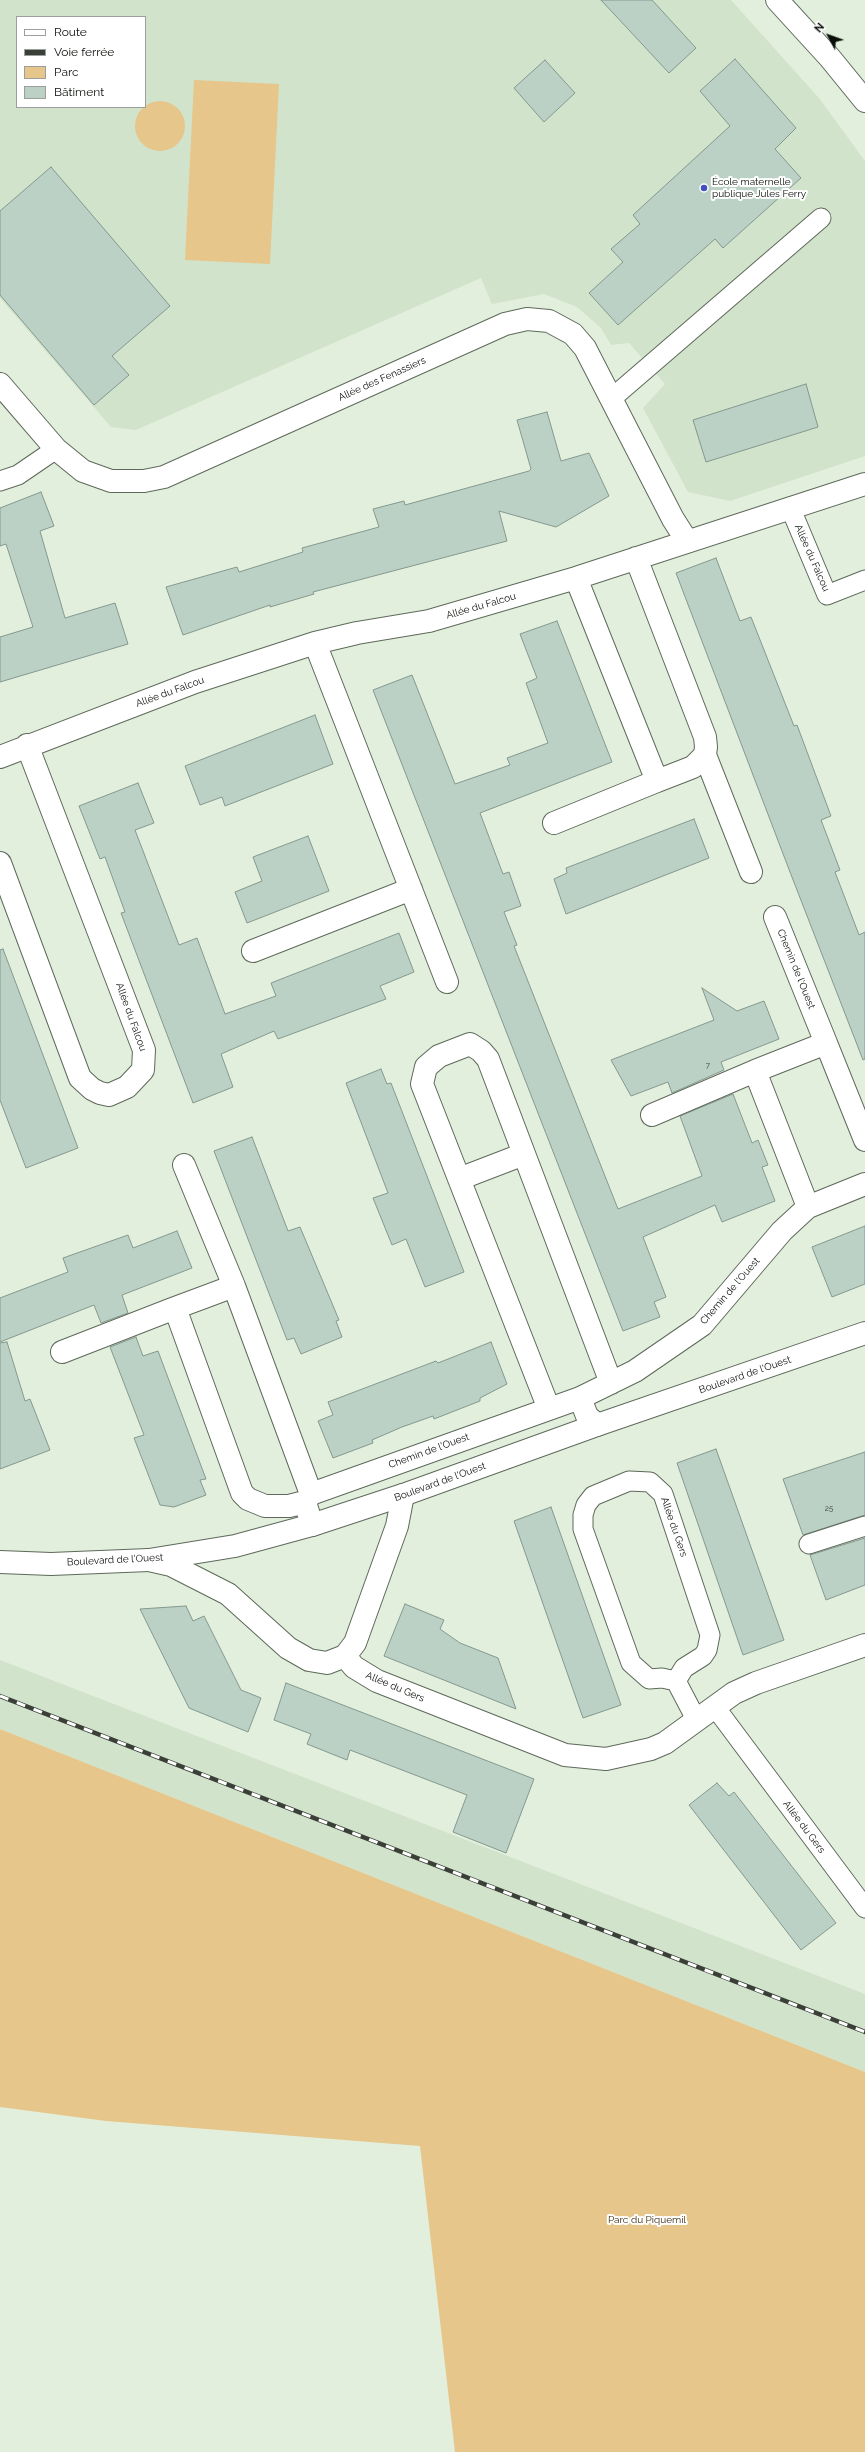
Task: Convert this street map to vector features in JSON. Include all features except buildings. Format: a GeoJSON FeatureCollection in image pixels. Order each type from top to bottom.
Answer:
{"type":"FeatureCollection","features":[{"type":"Feature","properties":{"kind":"street"},"geometry":{"type":"LineString","coordinates":[[777,0],[830,58],[865,101]]}},
{"type":"Feature","properties":{"kind":"street","name":"Allée des Fenassiers"},"geometry":{"type":"LineString","coordinates":[[0,384],[56,449],[83,471],[102,479],[132,482],[155,480],[505,324],[527,319],[549,321],[573,334],[585,348],[673,519],[687,541]]}},
{"type":"Feature","properties":{"kind":"street","name":"Allée du Falcou"},"geometry":{"type":"LineString","coordinates":[[0,757],[27,745],[195,682],[315,643],[357,633],[430,621],[576,578],[790,507],[865,484]]}},
{"type":"Feature","properties":{"kind":"street"},"geometry":{"type":"LineString","coordinates":[[636,558],[705,737],[705,755],[751,872]]}},
{"type":"Feature","properties":{"kind":"street"},"geometry":{"type":"LineString","coordinates":[[576,578],[657,782]]}},
{"type":"Feature","properties":{"kind":"street"},"geometry":{"type":"LineString","coordinates":[[315,643],[447,982]]}},
{"type":"Feature","properties":{"kind":"street","name":"Allée du Falcou"},"geometry":{"type":"LineString","coordinates":[[0,863],[80,1078],[92,1089],[109,1095],[127,1087],[142,1070],[144,1050],[27,745]]}},
{"type":"Feature","properties":{"kind":"street"},"geometry":{"type":"LineString","coordinates":[[554,823],[692,767],[705,755]]}},
{"type":"Feature","properties":{"kind":"street"},"geometry":{"type":"LineString","coordinates":[[253,951],[411,889]]}},
{"type":"Feature","properties":{"kind":"street","name":"Chemin de l'Ouest"},"geometry":{"type":"LineString","coordinates":[[775,917],[865,1140]]}},
{"type":"Feature","properties":{"kind":"street"},"geometry":{"type":"LineString","coordinates":[[652,1115],[826,1043]]}},
{"type":"Feature","properties":{"kind":"street"},"geometry":{"type":"LineString","coordinates":[[549,1409],[422,1084],[426,1067],[445,1053],[470,1044],[481,1051],[488,1059],[612,1383]]}},
{"type":"Feature","properties":{"kind":"street"},"geometry":{"type":"LineString","coordinates":[[755,1072],[808,1207]]}},
{"type":"Feature","properties":{"kind":"street"},"geometry":{"type":"LineString","coordinates":[[458,1179],[524,1154]]}},
{"type":"Feature","properties":{"kind":"street"},"geometry":{"type":"LineString","coordinates":[[184,1165],[234,1286],[308,1498],[312,1525]]}},
{"type":"Feature","properties":{"kind":"street","name":"Chemin de l'Ouest"},"geometry":{"type":"LineString","coordinates":[[308,1498],[580,1398],[635,1371],[702,1324],[782,1231],[808,1207],[865,1184]]}},
{"type":"Feature","properties":{"kind":"street"},"geometry":{"type":"LineString","coordinates":[[62,1352],[234,1286]]}},
{"type":"Feature","properties":{"kind":"street"},"geometry":{"type":"LineString","coordinates":[[176,1308],[242,1493],[248,1499],[265,1506],[289,1506],[308,1498]]}},
{"type":"Feature","properties":{"kind":"street","name":"Boulevard de l'Ouest"},"geometry":{"type":"LineString","coordinates":[[0,1562],[51,1564],[149,1560],[235,1546],[312,1525],[403,1495],[597,1425],[865,1332]]}},
{"type":"Feature","properties":{"kind":"street"},"geometry":{"type":"LineString","coordinates":[[580,1398],[587,1416],[597,1425]]}},
{"type":"Feature","properties":{"kind":"street"},"geometry":{"type":"LineString","coordinates":[[149,1560],[171,1565],[228,1594],[244,1606],[275,1639],[309,1660],[326,1663],[345,1656],[355,1643],[397,1526],[403,1495]]}},
{"type":"Feature","properties":{"kind":"street","name":"Allée du Gers"},"geometry":{"type":"LineString","coordinates":[[345,1656],[354,1667],[377,1681],[571,1756],[606,1759],[651,1750],[696,1721],[734,1693],[756,1683],[865,1645]]}},
{"type":"Feature","properties":{"kind":"lane"},"geometry":{"type":"LineString","coordinates":[[611,399],[821,218]]}},
{"type":"Feature","properties":{"kind":"lane"},"geometry":{"type":"LineString","coordinates":[[0,481],[18,475],[56,449]]}},
{"type":"Feature","properties":{"kind":"lane","name":"Allée du Falcou"},"geometry":{"type":"LineString","coordinates":[[790,507],[827,596],[865,580]]}},
{"type":"Feature","properties":{"kind":"lane","name":"Allée du Gers"},"geometry":{"type":"LineString","coordinates":[[629,1481],[650,1482],[663,1494],[710,1634],[707,1650],[703,1656],[684,1668],[676,1681],[662,1678],[649,1679],[631,1663],[584,1529],[583,1515],[586,1504],[593,1496],[629,1481]]}},
{"type":"Feature","properties":{"kind":"lane"},"geometry":{"type":"LineString","coordinates":[[808,1544],[865,1526]]}},
{"type":"Feature","properties":{"kind":"lane"},"geometry":{"type":"LineString","coordinates":[[676,1681],[696,1721]]}},
{"type":"Feature","properties":{"kind":"lane","name":"Allée du Gers"},"geometry":{"type":"LineString","coordinates":[[715,1707],[865,1908]]}},
{"type":"Feature","properties":{"kind":"shaded area"},"geometry":{"type":"Polygon","coordinates":[[[0,0],[731,0],[819,98],[865,161],[865,456],[730,501],[688,492],[643,408],[665,384],[629,343],[611,345],[601,328],[577,307],[544,294],[492,304],[481,278],[136,430],[111,427],[0,298],[0,0]]]}},
{"type":"Feature","properties":{"kind":"shaded area"},"geometry":{"type":"Polygon","coordinates":[[[0,1660],[865,1994],[865,2072],[0,1729],[0,1660]]]}},
{"type":"Feature","properties":{"kind":"green space"},"geometry":{"type":"Polygon","coordinates":[[[194,80],[279,84],[270,264],[185,260],[194,80]]]}},
{"type":"Feature","properties":{"kind":"green space"},"geometry":{"type":"Polygon","coordinates":[[[155,101],[165,101],[174,105],[181,112],[185,121],[185,131],[181,140],[174,147],[165,151],[155,151],[146,147],[139,140],[135,131],[135,121],[139,112],[142,108],[146,108],[146,105],[155,101]]]}},
{"type":"Feature","properties":{"kind":"green space","name":"Parc du Piquemil"},"geometry":{"type":"Polygon","coordinates":[[[0,1729],[865,2072],[865,2452],[455,2452],[420,2146],[106,2121],[0,2107],[0,1729]]]}},
{"type":"Feature","properties":{"kind":"railway"},"geometry":{"type":"LineString","coordinates":[[0,1696],[865,2032]]}},
{"type":"Feature","properties":{"kind":"place","name":"École maternelle publique Jules Ferry"},"geometry":{"type":"Point","coordinates":[704,188]}}]}
